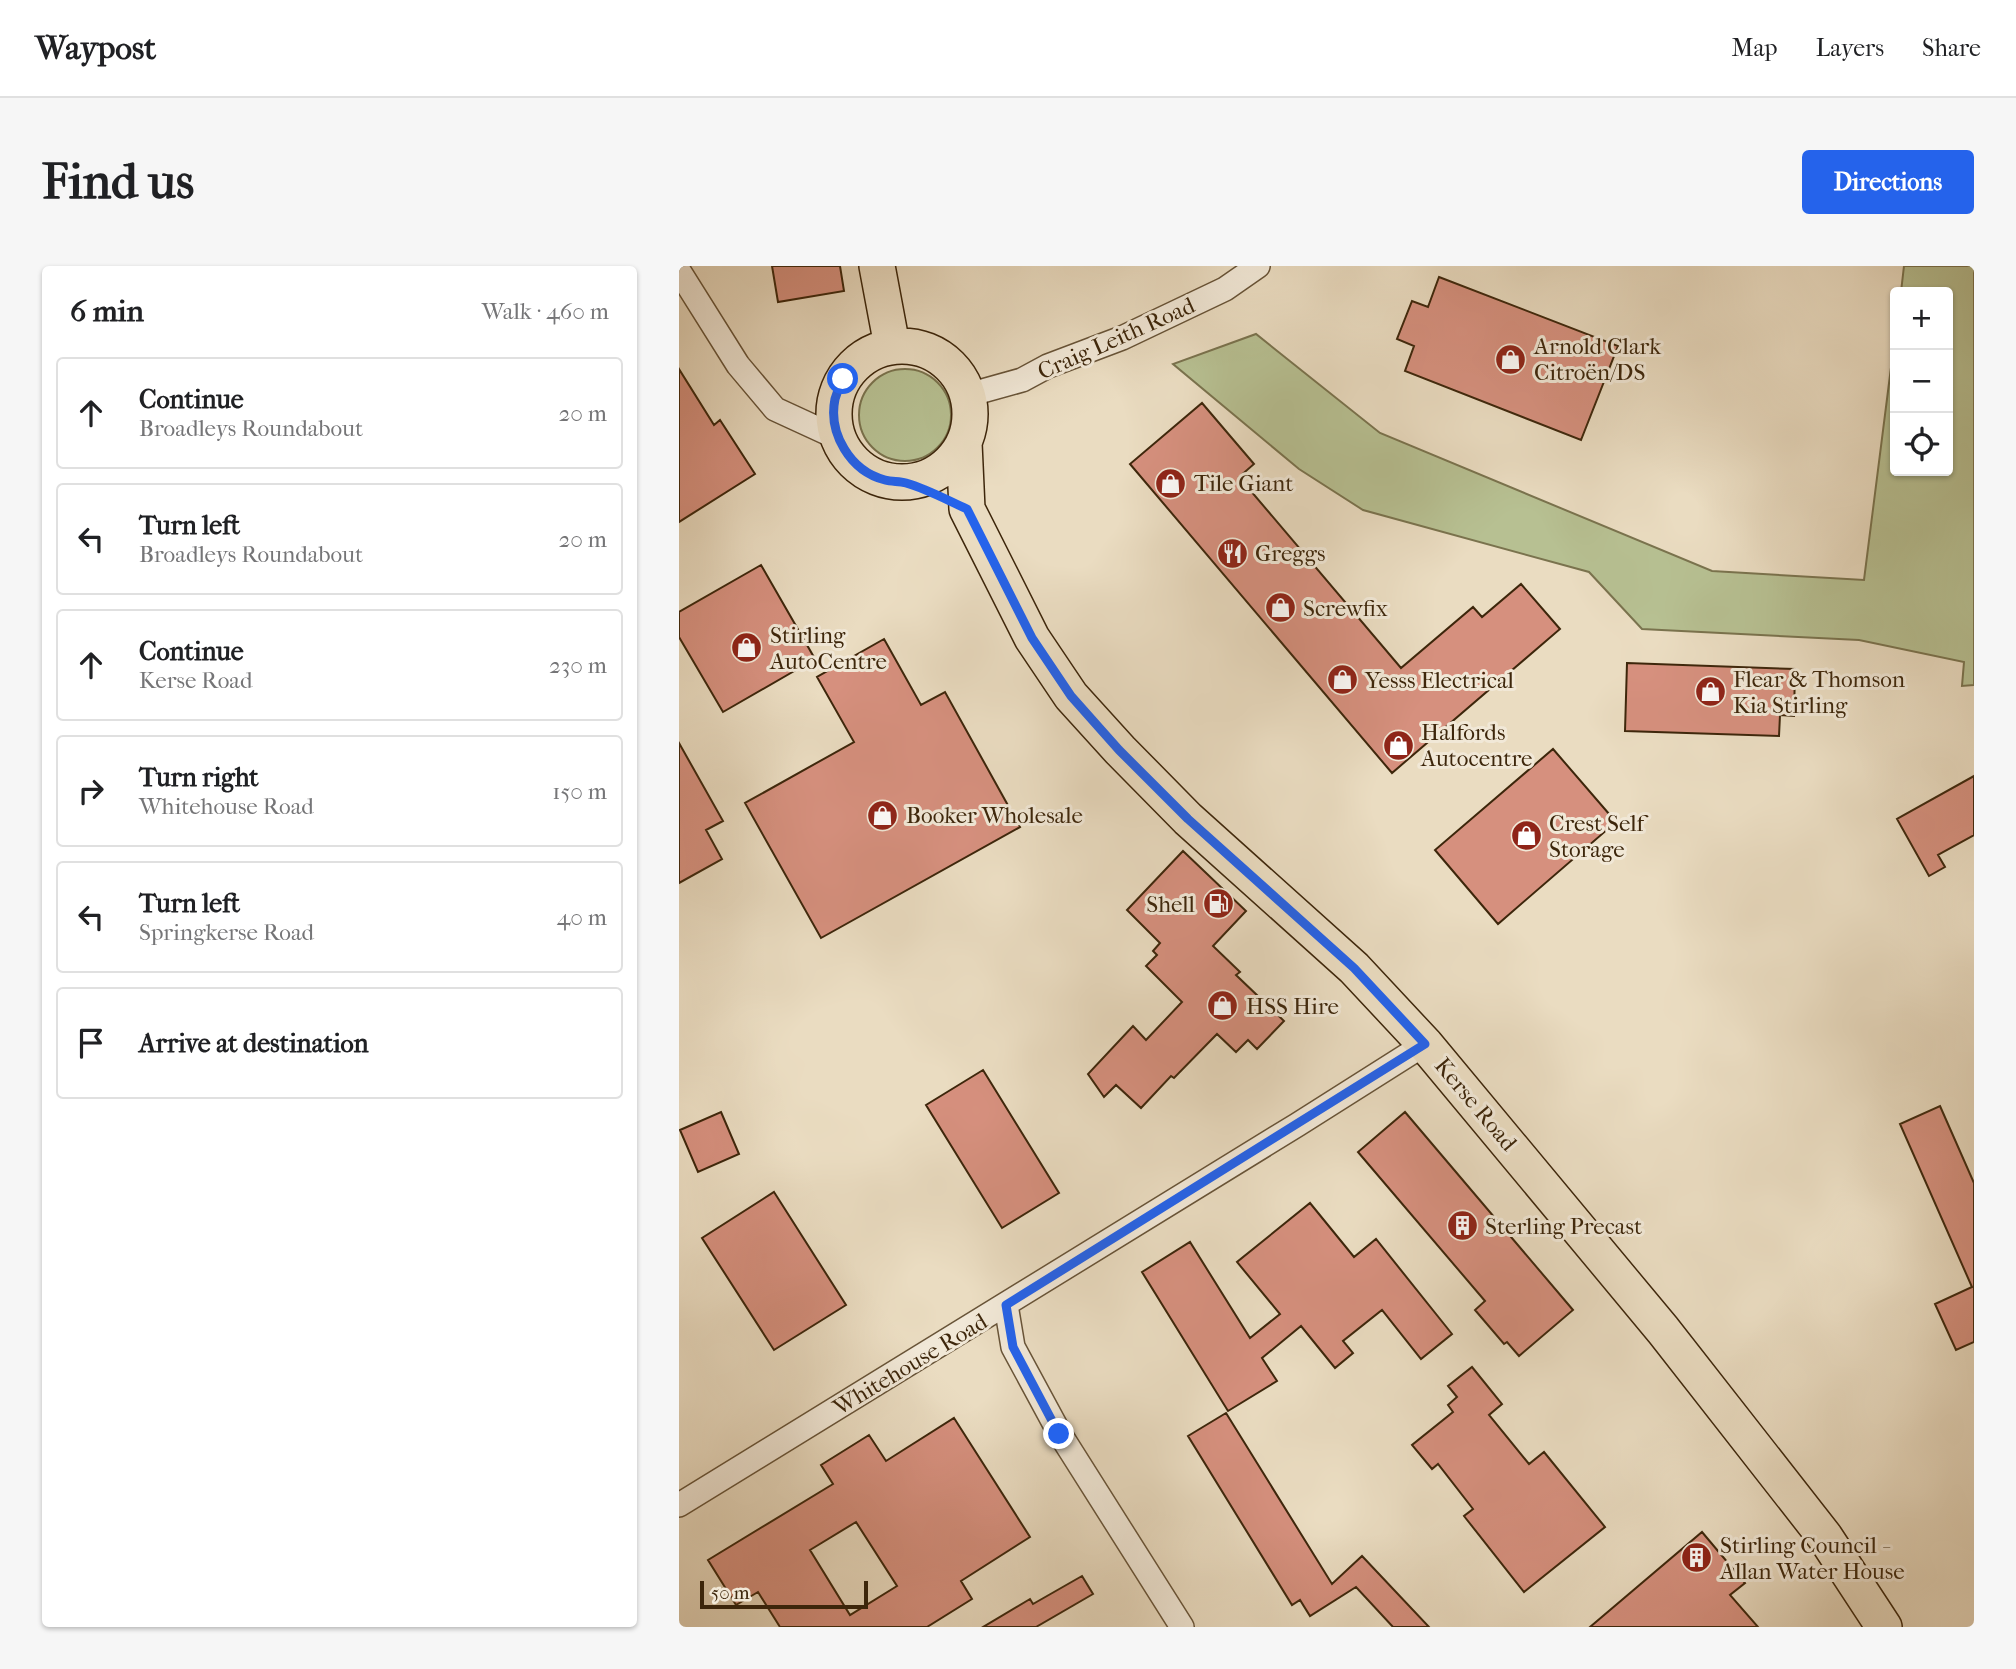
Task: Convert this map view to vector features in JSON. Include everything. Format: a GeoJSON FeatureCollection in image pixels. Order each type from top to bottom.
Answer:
{"type":"FeatureCollection","features":[{"type":"Feature","properties":{"kind":"main road"},"geometry":{"type":"LineString","coordinates":[[877,266],[892,346]]}},
{"type":"Feature","properties":{"kind":"main road"},"geometry":{"type":"LineString","coordinates":[[892,346],[912,346],[931,352],[947,362],[960,377],[968,395],[971,412],[964,443],[954,459],[940,471],[923,479],[905,482],[884,480],[864,471],[848,456],[838,438],[833,418],[835,398],[843,379],[856,363],[873,351],[892,346]]}},
{"type":"Feature","properties":{"kind":"main road","name":"Kerse Road"},"geometry":{"type":"LineString","coordinates":[[964,443],[967,509],[1032,638],[1071,696],[1119,750],[1188,819],[1354,968],[1425,1044],[1663,1330],[1825,1537],[1884,1627]]}},
{"type":"Feature","properties":{"kind":"main road"},"geometry":{"type":"LineString","coordinates":[[905,482],[967,509]]}},
{"type":"Feature","properties":{"kind":"street","name":"Craig Leith Road"},"geometry":{"type":"LineString","coordinates":[[968,395],[1022,380],[1048,366],[1122,338],[1225,289],[1258,266]]}},
{"type":"Feature","properties":{"kind":"street"},"geometry":{"type":"LineString","coordinates":[[679,271],[738,365],[775,409],[838,438]]}},
{"type":"Feature","properties":{"kind":"street","name":"Whitehouse Road"},"geometry":{"type":"LineString","coordinates":[[679,1505],[1425,1044]]}},
{"type":"Feature","properties":{"kind":"street"},"geometry":{"type":"LineString","coordinates":[[1006,1305],[1013,1347],[1059,1434],[1182,1627]]}},
{"type":"Feature","properties":{"kind":"green space"},"geometry":{"type":"Polygon","coordinates":[[[1904,266],[1974,266],[1974,685],[1962,686],[1964,662],[1859,640],[1642,629],[1589,572],[1363,510],[1299,469],[1173,364],[1256,334],[1380,433],[1712,571],[1864,580],[1890,375],[1890,476],[1953,476],[1953,287],[1902,287],[1904,266]]]}},
{"type":"Feature","properties":{"kind":"green space"},"geometry":{"type":"Polygon","coordinates":[[[905,369],[923,372],[938,382],[948,397],[951,415],[948,433],[938,448],[923,458],[905,461],[887,458],[872,448],[862,433],[859,415],[862,397],[872,382],[887,372],[905,369]]]}},
{"type":"Feature","properties":{"kind":"building"},"geometry":{"type":"Polygon","coordinates":[[[772,266],[840,266],[844,291],[778,302],[772,266]]]}},
{"type":"Feature","properties":{"kind":"building","name":"Arnold Clark Citroën/DS"},"geometry":{"type":"Polygon","coordinates":[[[1439,277],[1618,346],[1581,440],[1405,371],[1414,346],[1397,339],[1412,301],[1428,307],[1439,277]]]}},
{"type":"Feature","properties":{"kind":"building"},"geometry":{"type":"Polygon","coordinates":[[[679,369],[714,425],[720,420],[755,474],[679,522],[679,369]]]}},
{"type":"Feature","properties":{"kind":"building"},"geometry":{"type":"Polygon","coordinates":[[[1202,403],[1254,464],[1239,477],[1401,668],[1473,607],[1482,617],[1521,584],[1560,629],[1392,773],[1130,464],[1202,403]]]}},
{"type":"Feature","properties":{"kind":"building","name":"Stirling AutoCentre"},"geometry":{"type":"Polygon","coordinates":[[[761,565],[815,659],[723,712],[679,637],[679,612],[761,565]]]}},
{"type":"Feature","properties":{"kind":"building","name":"Booker Wholesale"},"geometry":{"type":"Polygon","coordinates":[[[884,639],[921,705],[945,692],[1020,827],[821,938],[745,803],[854,742],[817,677],[884,639]]]}},
{"type":"Feature","properties":{"kind":"building","name":"Flear & Thomson Kia Stirling"},"geometry":{"type":"Polygon","coordinates":[[[1627,663],[1795,669],[1794,716],[1780,715],[1779,736],[1625,731],[1627,663]]]}},
{"type":"Feature","properties":{"kind":"building"},"geometry":{"type":"Polygon","coordinates":[[[679,743],[723,821],[706,830],[722,859],[679,883],[679,743]]]}},
{"type":"Feature","properties":{"kind":"building","name":"Crest Self Storage"},"geometry":{"type":"Polygon","coordinates":[[[1553,749],[1616,822],[1498,924],[1435,850],[1553,749]]]}},
{"type":"Feature","properties":{"kind":"building"},"geometry":{"type":"Polygon","coordinates":[[[1974,776],[1974,835],[1938,855],[1945,867],[1929,876],[1897,819],[1974,776]]]}},
{"type":"Feature","properties":{"kind":"building"},"geometry":{"type":"Polygon","coordinates":[[[1183,851],[1246,911],[1213,946],[1240,972],[1236,975],[1284,1021],[1257,1049],[1248,1040],[1236,1052],[1217,1034],[1141,1108],[1116,1085],[1104,1097],[1088,1074],[1133,1026],[1146,1040],[1182,1002],[1146,966],[1157,955],[1153,951],[1160,943],[1127,910],[1183,851]]]}},
{"type":"Feature","properties":{"kind":"building"},"geometry":{"type":"Polygon","coordinates":[[[983,1070],[1059,1193],[1002,1228],[926,1105],[983,1070]]]}},
{"type":"Feature","properties":{"kind":"building"},"geometry":{"type":"Polygon","coordinates":[[[1940,1106],[1974,1183],[1974,1342],[1956,1350],[1935,1304],[1972,1287],[1900,1124],[1940,1106]]]}},
{"type":"Feature","properties":{"kind":"building"},"geometry":{"type":"Polygon","coordinates":[[[721,1112],[739,1154],[698,1172],[680,1130],[721,1112]]]}},
{"type":"Feature","properties":{"kind":"building","name":"Sterling Precast"},"geometry":{"type":"Polygon","coordinates":[[[1405,1112],[1573,1310],[1519,1356],[1507,1342],[1504,1344],[1475,1310],[1485,1301],[1358,1152],[1405,1112]]]}},
{"type":"Feature","properties":{"kind":"building"},"geometry":{"type":"Polygon","coordinates":[[[774,1192],[846,1305],[774,1350],[702,1238],[774,1192]]]}},
{"type":"Feature","properties":{"kind":"building"},"geometry":{"type":"Polygon","coordinates":[[[1310,1203],[1354,1257],[1376,1239],[1452,1334],[1421,1359],[1382,1310],[1343,1341],[1353,1353],[1335,1368],[1301,1326],[1262,1358],[1277,1381],[1228,1411],[1142,1272],[1190,1242],[1250,1338],[1280,1314],[1237,1262],[1310,1203]]]}},
{"type":"Feature","properties":{"kind":"building"},"geometry":{"type":"Polygon","coordinates":[[[1472,1367],[1502,1404],[1489,1415],[1529,1464],[1544,1452],[1605,1527],[1524,1592],[1464,1516],[1473,1509],[1438,1464],[1432,1469],[1412,1445],[1453,1412],[1448,1405],[1457,1397],[1448,1386],[1472,1367]]]}},
{"type":"Feature","properties":{"kind":"building"},"geometry":{"type":"Polygon","coordinates":[[[1226,1413],[1332,1584],[1362,1556],[1429,1627],[1393,1627],[1356,1587],[1310,1616],[1300,1600],[1292,1605],[1188,1436],[1226,1413]]]}},
{"type":"Feature","properties":{"kind":"building"},"geometry":{"type":"Polygon","coordinates":[[[954,1418],[1030,1537],[961,1581],[972,1599],[927,1627],[780,1627],[758,1592],[736,1605],[708,1560],[833,1484],[821,1465],[869,1435],[886,1461],[954,1418]],[[856,1522],[810,1550],[850,1615],[897,1586],[856,1522]]]}},
{"type":"Feature","properties":{"kind":"building","name":"Stirling Council - Allan Water House"},"geometry":{"type":"Polygon","coordinates":[[[1702,1532],[1745,1583],[1730,1595],[1758,1627],[1590,1627],[1702,1532]]]}},
{"type":"Feature","properties":{"kind":"building"},"geometry":{"type":"Polygon","coordinates":[[[1082,1576],[1093,1594],[1036,1627],[983,1627],[1030,1599],[1033,1604],[1082,1576]]]}},
{"type":"Feature","properties":{"kind":"place","name":"Arnold Clark Citroën/DS"},"geometry":{"type":"Point","coordinates":[1511,359]}},
{"type":"Feature","properties":{"kind":"place","name":"Tile Giant"},"geometry":{"type":"Point","coordinates":[1171,483]}},
{"type":"Feature","properties":{"kind":"place","name":"Greggs"},"geometry":{"type":"Point","coordinates":[1232,553]}},
{"type":"Feature","properties":{"kind":"place","name":"Screwfix"},"geometry":{"type":"Point","coordinates":[1280,608]}},
{"type":"Feature","properties":{"kind":"place","name":"Stirling AutoCentre"},"geometry":{"type":"Point","coordinates":[747,648]}},
{"type":"Feature","properties":{"kind":"place","name":"Yesss Electrical"},"geometry":{"type":"Point","coordinates":[1342,680]}},
{"type":"Feature","properties":{"kind":"place","name":"Flear & Thomson Kia Stirling"},"geometry":{"type":"Point","coordinates":[1710,692]}},
{"type":"Feature","properties":{"kind":"place","name":"Halfords Autocentre"},"geometry":{"type":"Point","coordinates":[1398,745]}},
{"type":"Feature","properties":{"kind":"place","name":"Booker Wholesale"},"geometry":{"type":"Point","coordinates":[883,815]}},
{"type":"Feature","properties":{"kind":"place","name":"Crest Self Storage"},"geometry":{"type":"Point","coordinates":[1526,836]}},
{"type":"Feature","properties":{"kind":"place","name":"Shell"},"geometry":{"type":"Point","coordinates":[1218,904]}},
{"type":"Feature","properties":{"kind":"place","name":"HSS Hire"},"geometry":{"type":"Point","coordinates":[1223,1006]}},
{"type":"Feature","properties":{"kind":"place","name":"Sterling Precast"},"geometry":{"type":"Point","coordinates":[1462,1226]}},
{"type":"Feature","properties":{"kind":"place","name":"Stirling Council - Allan Water House"},"geometry":{"type":"Point","coordinates":[1697,1558]}},
{"type":"Feature","properties":{"kind":"route"},"geometry":{"type":"LineString","coordinates":[[843,379],[835,398],[833,418],[838,438],[848,456],[864,471],[884,480],[905,482],[967,509],[1032,638],[1071,696],[1119,750],[1188,819],[1354,968],[1425,1044],[1006,1305],[1013,1347],[1059,1434]]}}]}
